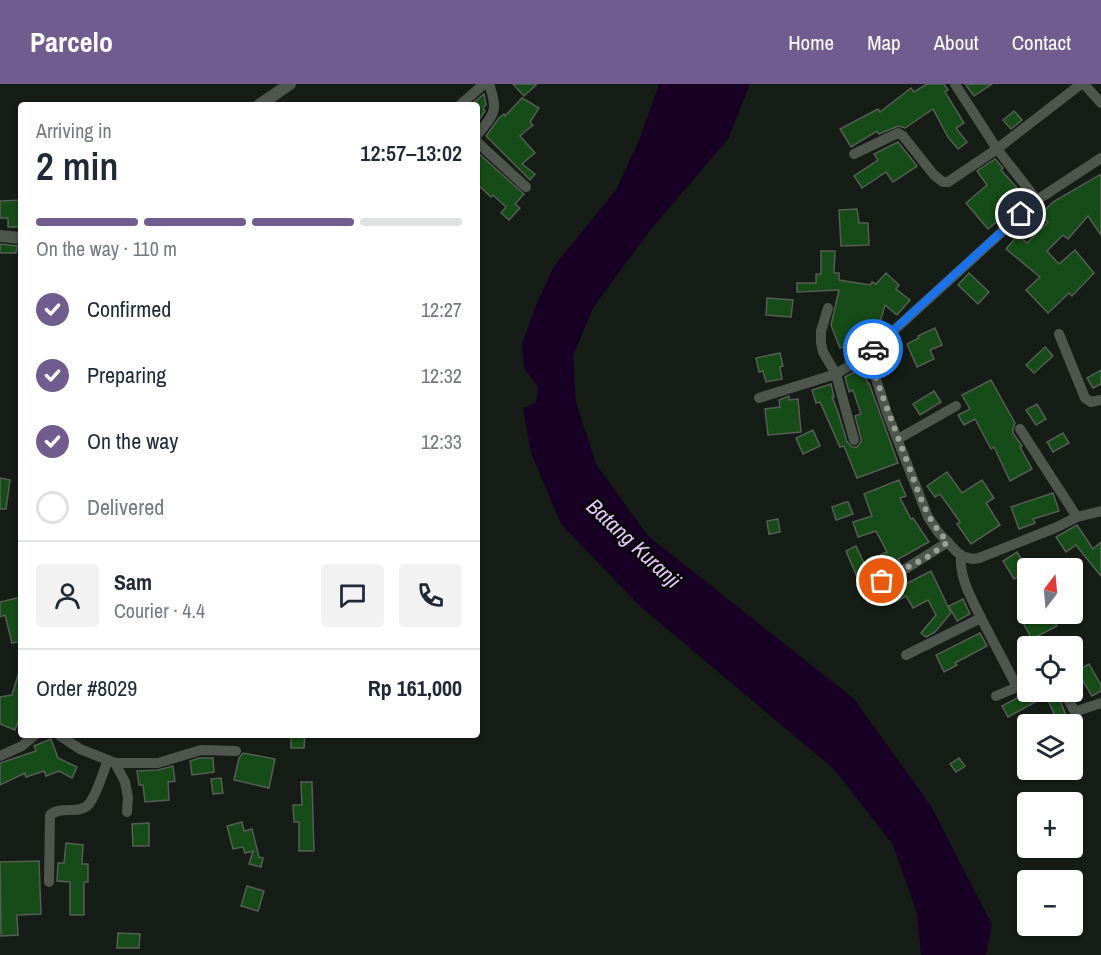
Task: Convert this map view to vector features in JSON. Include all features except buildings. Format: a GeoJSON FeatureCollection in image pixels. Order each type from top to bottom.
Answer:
{"type":"FeatureCollection","features":[{"type":"Feature","properties":{"kind":"street"},"geometry":{"type":"LineString","coordinates":[[263,102],[290,84]]}},
{"type":"Feature","properties":{"kind":"street"},"geometry":{"type":"LineString","coordinates":[[463,102],[484,84]]}},
{"type":"Feature","properties":{"kind":"street"},"geometry":{"type":"LineString","coordinates":[[480,132],[491,120],[495,109],[489,84]]}},
{"type":"Feature","properties":{"kind":"street"},"geometry":{"type":"LineString","coordinates":[[955,84],[997,149],[1037,200]]}},
{"type":"Feature","properties":{"kind":"street"},"geometry":{"type":"LineString","coordinates":[[854,154],[898,133],[903,136],[938,180],[948,182],[997,149],[1082,84],[1101,103]]}},
{"type":"Feature","properties":{"kind":"street"},"geometry":{"type":"LineString","coordinates":[[480,145],[526,187]]}},
{"type":"Feature","properties":{"kind":"street"},"geometry":{"type":"LineString","coordinates":[[759,398],[836,374],[868,354],[1037,200],[1101,158]]}},
{"type":"Feature","properties":{"kind":"street"},"geometry":{"type":"LineString","coordinates":[[0,236],[18,238]]}},
{"type":"Feature","properties":{"kind":"street"},"geometry":{"type":"LineString","coordinates":[[828,308],[821,331],[821,343],[823,352],[836,374],[854,440]]}},
{"type":"Feature","properties":{"kind":"street"},"geometry":{"type":"LineString","coordinates":[[1059,334],[1084,398],[1091,402],[1101,400]]}},
{"type":"Feature","properties":{"kind":"street"},"geometry":{"type":"LineString","coordinates":[[868,354],[928,517],[938,532],[961,555],[968,558],[979,558],[1077,518],[1101,511]]}},
{"type":"Feature","properties":{"kind":"street"},"geometry":{"type":"LineString","coordinates":[[898,439],[956,406]]}},
{"type":"Feature","properties":{"kind":"street"},"geometry":{"type":"LineString","coordinates":[[1020,429],[1077,518]]}},
{"type":"Feature","properties":{"kind":"street"},"geometry":{"type":"LineString","coordinates":[[871,586],[894,576],[948,542]]}},
{"type":"Feature","properties":{"kind":"street"},"geometry":{"type":"LineString","coordinates":[[961,555],[960,568],[965,586],[981,618],[1017,678]]}},
{"type":"Feature","properties":{"kind":"street"},"geometry":{"type":"LineString","coordinates":[[906,655],[981,618]]}},
{"type":"Feature","properties":{"kind":"street"},"geometry":{"type":"LineString","coordinates":[[996,696],[1017,688]]}},
{"type":"Feature","properties":{"kind":"street"},"geometry":{"type":"LineString","coordinates":[[1068,702],[1071,708],[1077,711],[1101,703]]}},
{"type":"Feature","properties":{"kind":"street"},"geometry":{"type":"LineString","coordinates":[[0,756],[22,746],[31,738]]}},
{"type":"Feature","properties":{"kind":"street"},"geometry":{"type":"LineString","coordinates":[[64,738],[80,749],[112,762],[158,763],[201,750],[236,751]]}},
{"type":"Feature","properties":{"kind":"street"},"geometry":{"type":"LineString","coordinates":[[112,762],[125,782],[128,797],[127,812]]}},
{"type":"Feature","properties":{"kind":"street"},"geometry":{"type":"LineString","coordinates":[[49,882],[50,815],[56,811],[82,808],[89,804],[112,762]]}},
{"type":"Feature","properties":{"kind":"water","name":"Batang Kuranji"},"geometry":{"type":"Polygon","coordinates":[[[659,84],[750,84],[728,139],[651,229],[593,308],[573,356],[576,402],[596,464],[648,536],[854,699],[931,806],[992,925],[986,955],[921,955],[917,913],[893,845],[835,770],[641,607],[561,524],[531,453],[523,408],[536,403],[538,387],[524,368],[522,344],[536,305],[554,266],[616,190],[640,138],[659,84]]]}},
{"type":"Feature","properties":{"kind":"way so far"},"geometry":{"type":"LineString","coordinates":[[873,349],[868,354],[921,501],[928,517],[948,542],[929,556],[882,581]]}},
{"type":"Feature","properties":{"kind":"route"},"geometry":{"type":"LineString","coordinates":[[873,349],[1021,214]]}}]}
